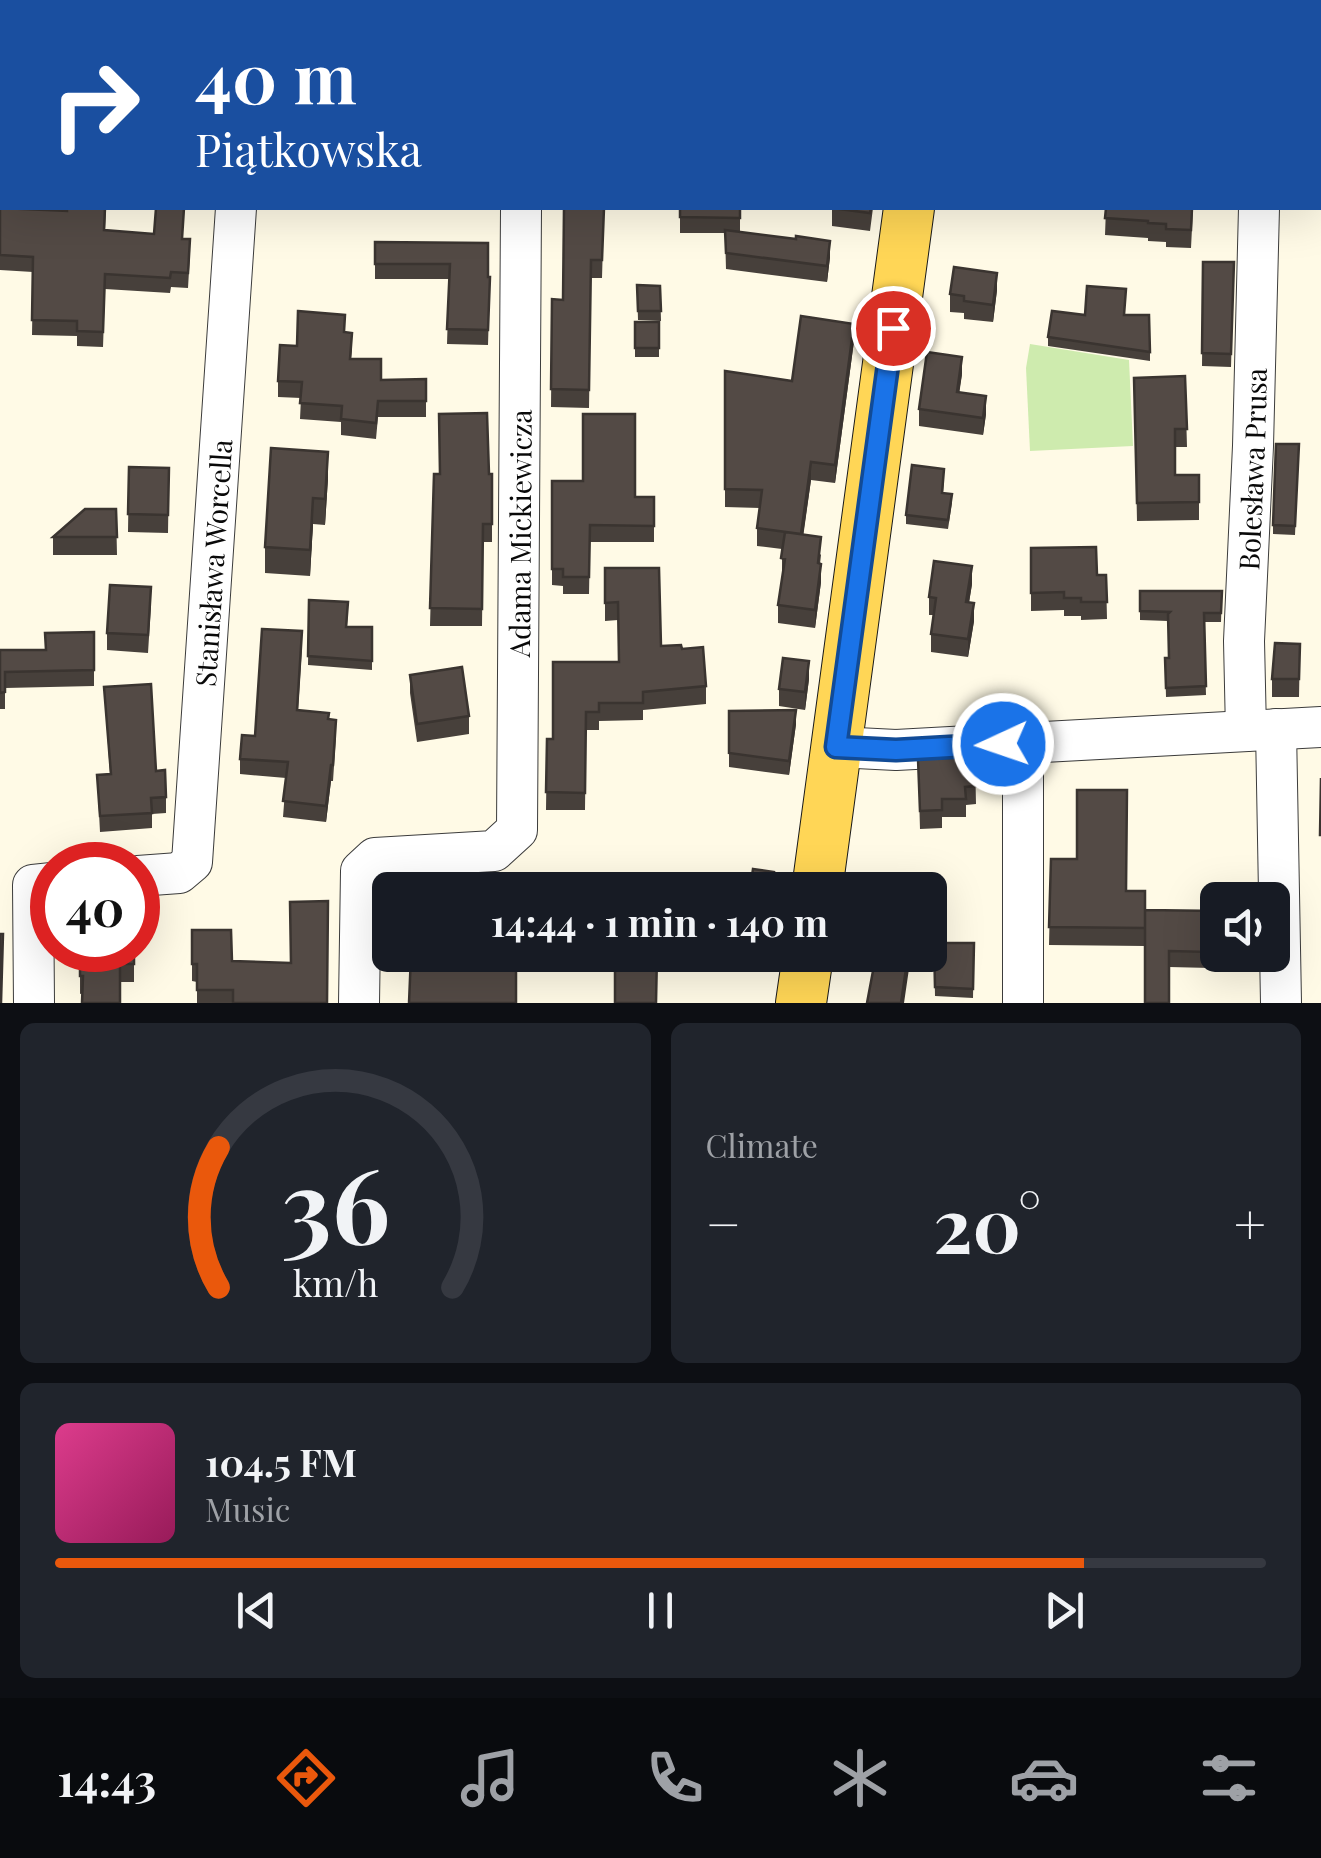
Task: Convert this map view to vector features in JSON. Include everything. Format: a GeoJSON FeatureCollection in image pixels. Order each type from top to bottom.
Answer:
{"type":"FeatureCollection","features":[{"type":"Feature","properties":{"kind":"main road"},"geometry":{"type":"LineString","coordinates":[[819,872],[909,210]]}},
{"type":"Feature","properties":{"kind":"main road"},"geometry":{"type":"LineString","coordinates":[[801,1003],[806,972]]}},
{"type":"Feature","properties":{"kind":"street","name":"Stanisława Worcella"},"geometry":{"type":"LineString","coordinates":[[160,874],[179,873],[192,862],[236,210]]}},
{"type":"Feature","properties":{"kind":"street","name":"Adama Mickiewicza"},"geometry":{"type":"LineString","coordinates":[[359,1003],[361,871],[375,858],[494,851],[517,830],[521,210]]}},
{"type":"Feature","properties":{"kind":"street","name":"Bolesława Prusa"},"geometry":{"type":"LineString","coordinates":[[1259,210],[1244,640],[1261,730],[1281,1003]]}},
{"type":"Feature","properties":{"kind":"street"},"geometry":{"type":"LineString","coordinates":[[836,747],[896,750],[1321,727]]}},
{"type":"Feature","properties":{"kind":"street"},"geometry":{"type":"LineString","coordinates":[[1023,773],[1023,1003]]}},
{"type":"Feature","properties":{"kind":"street"},"geometry":{"type":"LineString","coordinates":[[34,1003],[36,972]]}},
{"type":"Feature","properties":{"kind":"green space"},"geometry":{"type":"Polygon","coordinates":[[[1030,344],[1129,360],[1133,446],[1030,451],[1026,368],[1030,344]]]}},
{"type":"Feature","properties":{"kind":"building"},"geometry":{"type":"Polygon","coordinates":[[[0,210],[105,210],[104,230],[154,234],[156,210],[184,210],[182,239],[190,239],[188,273],[171,272],[170,278],[105,274],[103,332],[77,331],[77,321],[32,320],[33,257],[0,255],[0,210]]]}},
{"type":"Feature","properties":{"kind":"building"},"geometry":{"type":"Polygon","coordinates":[[[564,210],[604,210],[602,260],[591,260],[589,390],[551,389],[552,299],[563,300],[564,210]]]}},
{"type":"Feature","properties":{"kind":"building"},"geometry":{"type":"Polygon","coordinates":[[[680,210],[740,210],[740,218],[680,217],[680,210]]]}},
{"type":"Feature","properties":{"kind":"building"},"geometry":{"type":"Polygon","coordinates":[[[1106,210],[1192,210],[1191,230],[1105,218],[1106,210]]]}},
{"type":"Feature","properties":{"kind":"building"},"geometry":{"type":"Polygon","coordinates":[[[725,230],[830,241],[827,266],[726,253],[725,230]]]}},
{"type":"Feature","properties":{"kind":"building"},"geometry":{"type":"Polygon","coordinates":[[[375,242],[488,243],[488,330],[447,329],[450,264],[375,264],[375,242]]]}},
{"type":"Feature","properties":{"kind":"building"},"geometry":{"type":"Polygon","coordinates":[[[1203,262],[1234,262],[1231,354],[1202,353],[1203,262]]]}},
{"type":"Feature","properties":{"kind":"building"},"geometry":{"type":"Polygon","coordinates":[[[954,267],[997,273],[993,305],[964,301],[964,296],[950,294],[954,267]]]}},
{"type":"Feature","properties":{"kind":"building"},"geometry":{"type":"Polygon","coordinates":[[[637,285],[660,286],[661,311],[638,311],[637,285]]]}},
{"type":"Feature","properties":{"kind":"building"},"geometry":{"type":"Polygon","coordinates":[[[1087,286],[1126,289],[1124,315],[1149,315],[1150,352],[1048,337],[1052,311],[1085,315],[1087,286]]]}},
{"type":"Feature","properties":{"kind":"building"},"geometry":{"type":"Polygon","coordinates":[[[298,311],[345,315],[344,332],[352,333],[350,359],[381,359],[381,380],[426,379],[426,401],[378,401],[376,423],[341,419],[342,406],[300,403],[302,382],[278,381],[280,345],[297,346],[298,311]]]}},
{"type":"Feature","properties":{"kind":"building"},"geometry":{"type":"Polygon","coordinates":[[[801,316],[854,324],[835,465],[811,462],[801,534],[757,528],[762,490],[725,489],[725,371],[792,381],[801,316]]]}},
{"type":"Feature","properties":{"kind":"building"},"geometry":{"type":"Polygon","coordinates":[[[635,322],[659,322],[659,348],[635,348],[635,322]]]}},
{"type":"Feature","properties":{"kind":"building"},"geometry":{"type":"Polygon","coordinates":[[[927,352],[962,357],[957,392],[986,396],[983,418],[919,409],[927,352]]]}},
{"type":"Feature","properties":{"kind":"building"},"geometry":{"type":"Polygon","coordinates":[[[1185,376],[1187,429],[1175,429],[1175,475],[1199,475],[1199,502],[1137,503],[1134,378],[1185,376]]]}},
{"type":"Feature","properties":{"kind":"building"},"geometry":{"type":"Polygon","coordinates":[[[487,413],[492,524],[483,524],[482,609],[430,608],[434,474],[440,474],[439,414],[487,413]]]}},
{"type":"Feature","properties":{"kind":"building"},"geometry":{"type":"Polygon","coordinates":[[[583,414],[635,414],[635,497],[654,497],[654,526],[590,525],[589,577],[563,577],[563,569],[552,569],[552,481],[583,481],[583,414]]]}},
{"type":"Feature","properties":{"kind":"building"},"geometry":{"type":"Polygon","coordinates":[[[1276,444],[1299,444],[1295,526],[1273,525],[1276,444]]]}},
{"type":"Feature","properties":{"kind":"building"},"geometry":{"type":"Polygon","coordinates":[[[271,448],[328,452],[325,499],[313,498],[310,550],[265,547],[271,448]]]}},
{"type":"Feature","properties":{"kind":"building"},"geometry":{"type":"Polygon","coordinates":[[[912,465],[944,469],[942,493],[952,494],[948,520],[906,515],[912,465]]]}},
{"type":"Feature","properties":{"kind":"building"},"geometry":{"type":"Polygon","coordinates":[[[129,467],[169,468],[168,515],[128,514],[129,467]]]}},
{"type":"Feature","properties":{"kind":"building"},"geometry":{"type":"Polygon","coordinates":[[[85,509],[116,509],[117,537],[53,537],[85,509]]]}},
{"type":"Feature","properties":{"kind":"building"},"geometry":{"type":"Polygon","coordinates":[[[785,532],[821,537],[815,610],[778,605],[785,532]]]}},
{"type":"Feature","properties":{"kind":"building"},"geometry":{"type":"Polygon","coordinates":[[[1096,547],[1097,575],[1106,575],[1107,602],[1081,602],[1081,598],[1064,598],[1064,592],[1031,593],[1031,548],[1096,547]]]}},
{"type":"Feature","properties":{"kind":"building"},"geometry":{"type":"Polygon","coordinates":[[[934,561],[972,566],[966,602],[974,603],[968,639],[931,634],[936,598],[929,597],[934,561]]]}},
{"type":"Feature","properties":{"kind":"building"},"geometry":{"type":"Polygon","coordinates":[[[605,568],[659,568],[661,646],[703,647],[706,686],[643,692],[643,703],[599,703],[599,712],[586,712],[585,793],[546,792],[547,739],[553,739],[553,662],[619,662],[618,602],[605,603],[605,568]]]}},
{"type":"Feature","properties":{"kind":"building"},"geometry":{"type":"Polygon","coordinates":[[[110,585],[151,587],[148,635],[107,633],[110,585]]]}},
{"type":"Feature","properties":{"kind":"building"},"geometry":{"type":"Polygon","coordinates":[[[1140,591],[1222,591],[1221,613],[1204,613],[1206,686],[1166,688],[1170,612],[1140,611],[1140,591]]]}},
{"type":"Feature","properties":{"kind":"building"},"geometry":{"type":"Polygon","coordinates":[[[309,600],[348,602],[346,627],[372,627],[372,661],[308,656],[309,600]]]}},
{"type":"Feature","properties":{"kind":"building"},"geometry":{"type":"Polygon","coordinates":[[[262,629],[302,631],[297,710],[329,713],[328,719],[336,720],[326,806],[283,801],[288,762],[240,759],[242,735],[255,736],[262,629]]]}},
{"type":"Feature","properties":{"kind":"building"},"geometry":{"type":"Polygon","coordinates":[[[94,632],[94,670],[5,672],[5,692],[0,693],[0,650],[46,650],[45,633],[94,632]]]}},
{"type":"Feature","properties":{"kind":"building"},"geometry":{"type":"Polygon","coordinates":[[[1275,643],[1300,644],[1299,679],[1272,679],[1275,643]]]}},
{"type":"Feature","properties":{"kind":"building"},"geometry":{"type":"Polygon","coordinates":[[[783,658],[809,661],[805,692],[779,689],[783,658]]]}},
{"type":"Feature","properties":{"kind":"building"},"geometry":{"type":"Polygon","coordinates":[[[462,667],[469,716],[417,724],[410,675],[462,667]]]}},
{"type":"Feature","properties":{"kind":"building"},"geometry":{"type":"Polygon","coordinates":[[[151,684],[156,771],[165,770],[166,797],[151,798],[152,813],[100,816],[97,775],[111,774],[104,687],[151,684]]]}},
{"type":"Feature","properties":{"kind":"building"},"geometry":{"type":"Polygon","coordinates":[[[796,710],[789,761],[729,753],[729,711],[796,710]]]}},
{"type":"Feature","properties":{"kind":"building"},"geometry":{"type":"Polygon","coordinates":[[[975,757],[976,786],[965,787],[966,799],[942,799],[942,810],[920,811],[918,759],[975,757]]]}},
{"type":"Feature","properties":{"kind":"building"},"geometry":{"type":"Polygon","coordinates":[[[1077,790],[1127,790],[1126,891],[1145,891],[1145,928],[1049,927],[1051,859],[1077,859],[1077,790]]]}},
{"type":"Feature","properties":{"kind":"building"},"geometry":{"type":"Polygon","coordinates":[[[328,901],[327,1003],[233,1003],[233,990],[197,990],[192,930],[231,930],[232,961],[291,963],[290,902],[328,901]]]}},
{"type":"Feature","properties":{"kind":"building"},"geometry":{"type":"Polygon","coordinates":[[[1145,910],[1200,911],[1200,952],[1169,951],[1169,1003],[1145,1003],[1145,910]]]}},
{"type":"Feature","properties":{"kind":"building"},"geometry":{"type":"Polygon","coordinates":[[[3,934],[1,1003],[0,1003],[3,934]]]}},
{"type":"Feature","properties":{"kind":"building"},"geometry":{"type":"Polygon","coordinates":[[[947,943],[974,943],[973,989],[935,987],[935,972],[947,972],[947,943]]]}},
{"type":"Feature","properties":{"kind":"building"},"geometry":{"type":"Polygon","coordinates":[[[80,972],[120,972],[120,1003],[82,1003],[80,972]]]}},
{"type":"Feature","properties":{"kind":"building"},"geometry":{"type":"Polygon","coordinates":[[[410,972],[516,972],[516,1003],[409,1003],[410,972]]]}},
{"type":"Feature","properties":{"kind":"building"},"geometry":{"type":"Polygon","coordinates":[[[615,972],[657,972],[656,1003],[615,1003],[615,972]]]}},
{"type":"Feature","properties":{"kind":"building"},"geometry":{"type":"Polygon","coordinates":[[[873,972],[906,972],[901,1003],[867,1003],[873,972]]]}},
{"type":"Feature","properties":{"kind":"route"},"geometry":{"type":"LineString","coordinates":[[893,328],[836,747],[896,750],[1003,744]]}}]}
